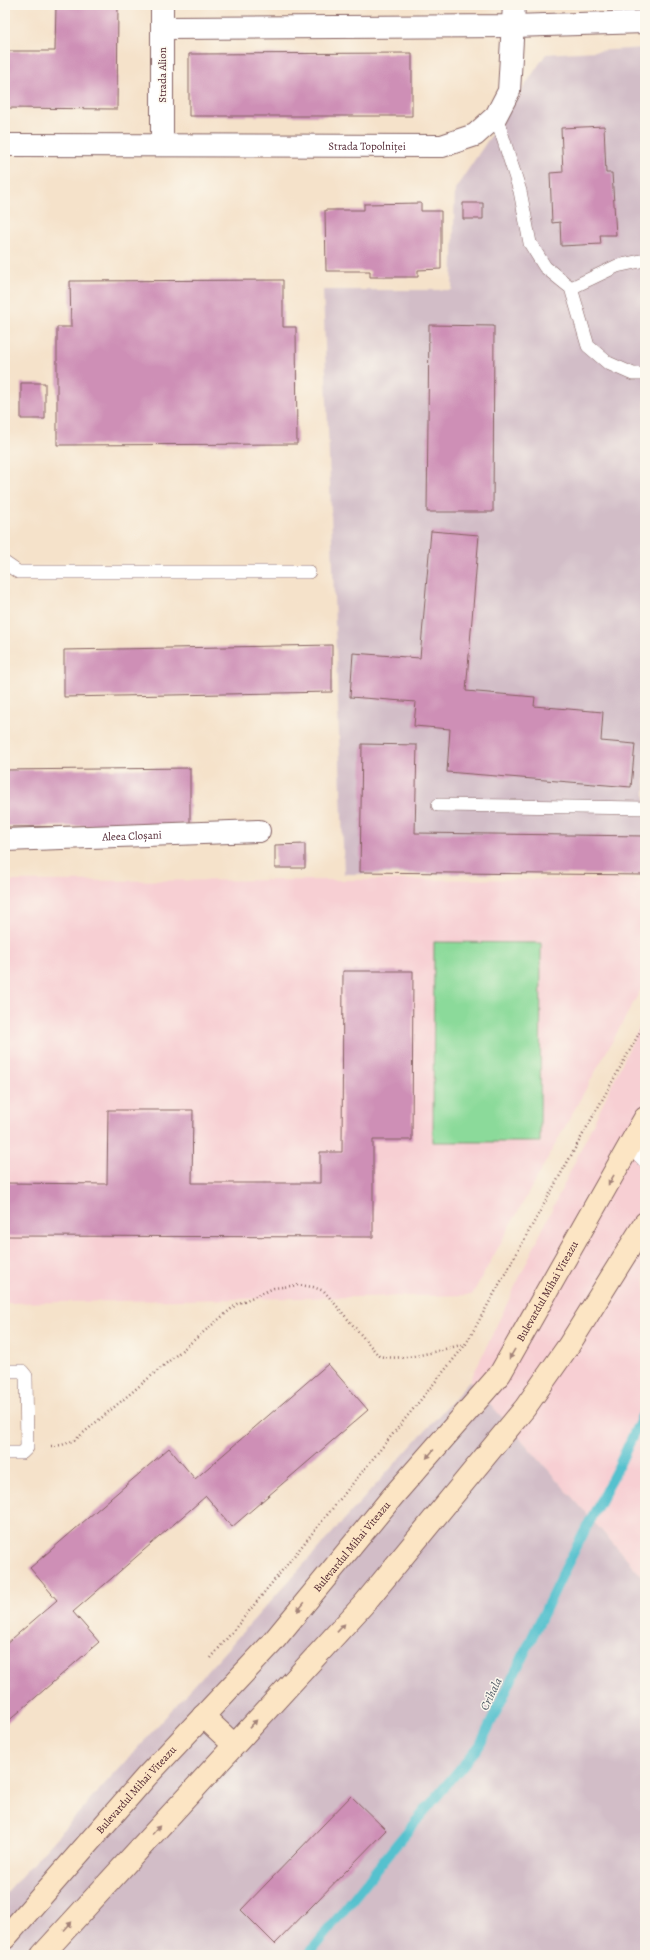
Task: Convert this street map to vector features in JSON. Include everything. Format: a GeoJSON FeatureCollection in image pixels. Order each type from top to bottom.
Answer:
{"type":"FeatureCollection","features":[{"type":"Feature","properties":{"kind":"main road","name":"Bulevardul Mihai Viteazu"},"geometry":{"type":"LineString","coordinates":[[5,1938],[146,1777],[272,1642],[392,1496],[500,1374],[638,1148],[645,1118]]}},
{"type":"Feature","properties":{"kind":"main road"},"geometry":{"type":"LineString","coordinates":[[42,1955],[363,1605],[525,1408],[569,1344],[645,1223]]}},
{"type":"Feature","properties":{"kind":"main road"},"geometry":{"type":"LineString","coordinates":[[203,1716],[234,1745]]}},
{"type":"Feature","properties":{"kind":"street","name":"Strada Alion"},"geometry":{"type":"LineString","coordinates":[[162,5],[162,145]]}},
{"type":"Feature","properties":{"kind":"street","name":"Strada Topolniței"},"geometry":{"type":"LineString","coordinates":[[5,145],[442,146],[475,136],[496,116],[509,91],[514,5]]}},
{"type":"Feature","properties":{"kind":"street"},"geometry":{"type":"LineString","coordinates":[[162,28],[513,26],[645,22]]}},
{"type":"Feature","properties":{"kind":"street","name":"Aleea Cloșani"},"geometry":{"type":"LineString","coordinates":[[5,840],[259,831]]}},
{"type":"Feature","properties":{"kind":"lane"},"geometry":{"type":"LineString","coordinates":[[496,116],[520,191],[530,243],[545,266],[571,288],[588,346],[608,363],[633,374],[645,374]]}},
{"type":"Feature","properties":{"kind":"lane"},"geometry":{"type":"LineString","coordinates":[[571,288],[617,266],[645,260]]}},
{"type":"Feature","properties":{"kind":"lane"},"geometry":{"type":"LineString","coordinates":[[5,563],[18,572],[309,572]]}},
{"type":"Feature","properties":{"kind":"lane"},"geometry":{"type":"LineString","coordinates":[[438,806],[645,808]]}},
{"type":"Feature","properties":{"kind":"lane"},"geometry":{"type":"LineString","coordinates":[[638,1148],[645,1162]]}},
{"type":"Feature","properties":{"kind":"lane"},"geometry":{"type":"LineString","coordinates":[[620,1261],[645,1244]]}},
{"type":"Feature","properties":{"kind":"lane"},"geometry":{"type":"LineString","coordinates":[[5,1371],[22,1370],[26,1376],[27,1448],[22,1453],[5,1453]]}},
{"type":"Feature","properties":{"kind":"path"},"geometry":{"type":"LineString","coordinates":[[211,1658],[466,1344],[645,1023]]}},
{"type":"Feature","properties":{"kind":"path"},"geometry":{"type":"LineString","coordinates":[[27,1448],[62,1445],[75,1440],[237,1304],[274,1288],[299,1285],[313,1287],[324,1291],[379,1356],[390,1358],[406,1357],[466,1344]]}},
{"type":"Feature","properties":{"kind":"shaded area"},"geometry":{"type":"Polygon","coordinates":[[[645,48],[645,873],[344,874],[323,290],[452,290],[455,189],[546,54],[645,48]]]}},
{"type":"Feature","properties":{"kind":"shaded area"},"geometry":{"type":"Polygon","coordinates":[[[645,879],[645,982],[472,1295],[5,1303],[5,881],[645,879]]]}},
{"type":"Feature","properties":{"kind":"shaded area"},"geometry":{"type":"Polygon","coordinates":[[[645,1015],[645,1580],[470,1381],[645,1015]]]}},
{"type":"Feature","properties":{"kind":"shaded area"},"geometry":{"type":"Polygon","coordinates":[[[470,1381],[645,1580],[645,1955],[5,1955],[5,1894],[470,1381]]]}},
{"type":"Feature","properties":{"kind":"green space"},"geometry":{"type":"Polygon","coordinates":[[[434,942],[541,943],[540,1142],[433,1142],[434,942]]]}},
{"type":"Feature","properties":{"kind":"building"},"geometry":{"type":"Polygon","coordinates":[[[56,5],[118,5],[117,109],[5,108],[5,51],[55,51],[56,5]]]}},
{"type":"Feature","properties":{"kind":"building"},"geometry":{"type":"Polygon","coordinates":[[[412,53],[412,116],[189,116],[189,54],[412,53]]]}},
{"type":"Feature","properties":{"kind":"building"},"geometry":{"type":"Polygon","coordinates":[[[604,126],[606,173],[612,173],[616,235],[600,235],[601,244],[561,246],[560,222],[552,223],[550,173],[563,172],[561,128],[604,126]]]}},
{"type":"Feature","properties":{"kind":"building"},"geometry":{"type":"Polygon","coordinates":[[[421,203],[421,211],[441,211],[441,269],[418,270],[418,277],[370,277],[370,271],[326,271],[325,210],[364,210],[364,204],[421,203]]]}},
{"type":"Feature","properties":{"kind":"building"},"geometry":{"type":"Polygon","coordinates":[[[463,203],[483,203],[483,219],[463,219],[463,203]]]}},
{"type":"Feature","properties":{"kind":"building"},"geometry":{"type":"Polygon","coordinates":[[[283,280],[283,327],[296,327],[297,444],[57,445],[57,327],[71,327],[70,281],[283,280]]]}},
{"type":"Feature","properties":{"kind":"building"},"geometry":{"type":"Polygon","coordinates":[[[429,325],[494,326],[493,512],[427,512],[429,325]]]}},
{"type":"Feature","properties":{"kind":"building"},"geometry":{"type":"Polygon","coordinates":[[[21,383],[45,383],[45,419],[21,419],[21,383]]]}},
{"type":"Feature","properties":{"kind":"building"},"geometry":{"type":"Polygon","coordinates":[[[431,531],[479,535],[466,691],[535,697],[534,706],[603,712],[601,741],[635,744],[631,787],[447,772],[450,729],[414,726],[416,702],[350,697],[353,653],[420,658],[431,531]]]}},
{"type":"Feature","properties":{"kind":"building"},"geometry":{"type":"Polygon","coordinates":[[[332,645],[332,692],[64,697],[64,650],[332,645]]]}},
{"type":"Feature","properties":{"kind":"building"},"geometry":{"type":"Polygon","coordinates":[[[362,744],[417,745],[415,833],[645,836],[645,875],[360,872],[362,744]]]}},
{"type":"Feature","properties":{"kind":"building"},"geometry":{"type":"Polygon","coordinates":[[[190,768],[190,825],[5,827],[5,770],[190,768]]]}},
{"type":"Feature","properties":{"kind":"building"},"geometry":{"type":"Polygon","coordinates":[[[305,844],[305,868],[275,868],[275,845],[305,844]]]}},
{"type":"Feature","properties":{"kind":"building"},"geometry":{"type":"Polygon","coordinates":[[[343,971],[413,971],[412,1140],[373,1140],[373,1237],[5,1236],[5,1183],[107,1184],[108,1110],[193,1110],[192,1183],[320,1183],[320,1152],[342,1152],[343,971]]]}},
{"type":"Feature","properties":{"kind":"building"},"geometry":{"type":"Polygon","coordinates":[[[328,1364],[368,1410],[232,1527],[206,1496],[73,1612],[99,1642],[5,1724],[5,1645],[57,1600],[30,1568],[169,1448],[195,1479],[328,1364]]]}},
{"type":"Feature","properties":{"kind":"building"},"geometry":{"type":"Polygon","coordinates":[[[351,1796],[386,1830],[275,1944],[241,1910],[351,1796]]]}},
{"type":"Feature","properties":{"kind":"waterway","name":"Crihala"},"geometry":{"type":"LineString","coordinates":[[308,1955],[396,1845],[480,1745],[565,1569],[619,1465],[645,1410]]}}]}
